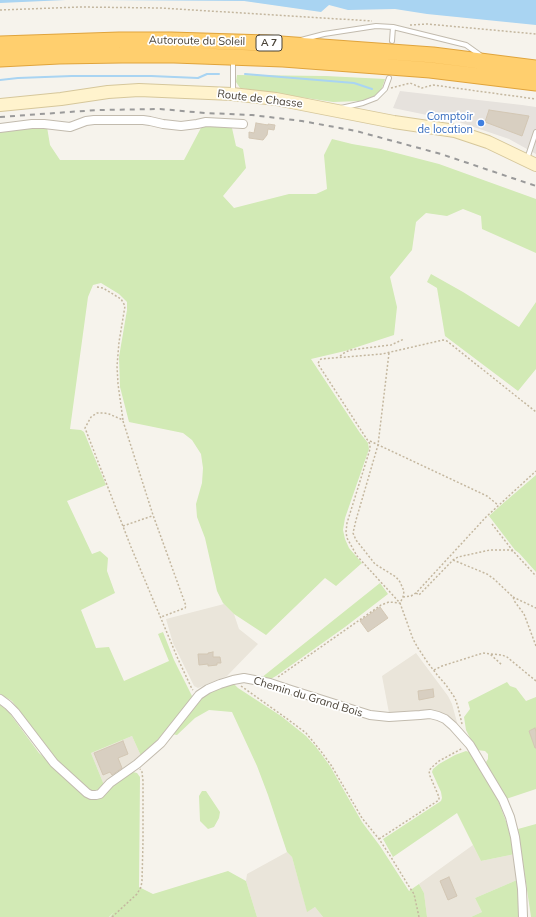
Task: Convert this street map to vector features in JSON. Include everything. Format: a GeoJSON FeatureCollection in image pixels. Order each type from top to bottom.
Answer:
{"type":"FeatureCollection","features":[{"type":"Feature","properties":{"kind":"highway","name":"Autoroute du Soleil"},"geometry":{"type":"LineString","coordinates":[[0,44],[103,40],[171,40],[284,44],[418,54],[488,61],[536,68]]}},
{"type":"Feature","properties":{"kind":"highway","name":"Autoroute du Soleil"},"geometry":{"type":"LineString","coordinates":[[0,59],[122,55],[174,55],[283,59],[430,70],[536,83]]}},
{"type":"Feature","properties":{"kind":"main road","name":"Route de Chasse"},"geometry":{"type":"LineString","coordinates":[[0,105],[61,99],[108,92],[139,90],[232,94],[276,99],[394,122],[455,131],[488,142],[531,163]]}},
{"type":"Feature","properties":{"kind":"street"},"geometry":{"type":"LineString","coordinates":[[0,128],[32,124],[70,127],[86,121],[94,120],[143,120],[181,126],[206,122],[243,124]]}},
{"type":"Feature","properties":{"kind":"street","name":"Chemin du Grand Bois"},"geometry":{"type":"LineString","coordinates":[[0,699],[15,712],[54,762],[91,795],[100,794],[110,782],[137,764],[161,743],[199,695],[208,689],[237,679],[244,678],[270,683],[370,715],[389,717],[425,714],[438,716],[461,730],[503,800],[510,817],[518,858],[522,889],[523,917]]}},
{"type":"Feature","properties":{"kind":"lane"},"geometry":{"type":"LineString","coordinates":[[284,44],[324,34],[376,26],[393,27],[466,46],[488,61]]}},
{"type":"Feature","properties":{"kind":"lane"},"geometry":{"type":"LineString","coordinates":[[392,41],[393,27]]}},
{"type":"Feature","properties":{"kind":"lane"},"geometry":{"type":"LineString","coordinates":[[232,94],[233,57]]}},
{"type":"Feature","properties":{"kind":"lane"},"geometry":{"type":"LineString","coordinates":[[333,110],[363,103],[376,98],[385,89],[389,78]]}},
{"type":"Feature","properties":{"kind":"lane"},"geometry":{"type":"LineString","coordinates":[[531,163],[536,132]]}},
{"type":"Feature","properties":{"kind":"path"},"geometry":{"type":"LineString","coordinates":[[0,10],[161,8],[370,20],[393,27],[426,24],[536,34]]}},
{"type":"Feature","properties":{"kind":"path"},"geometry":{"type":"LineString","coordinates":[[385,89],[410,84],[422,88],[433,86],[536,100]]}},
{"type":"Feature","properties":{"kind":"path"},"geometry":{"type":"LineString","coordinates":[[97,287],[104,288],[121,299],[125,306],[117,366],[123,420],[153,515],[186,606],[185,608],[161,617]]}},
{"type":"Feature","properties":{"kind":"path"},"geometry":{"type":"LineString","coordinates":[[338,358],[350,350],[391,345],[404,339]]}},
{"type":"Feature","properties":{"kind":"path"},"geometry":{"type":"LineString","coordinates":[[461,730],[458,707],[455,698],[418,648],[400,603],[358,556],[347,538],[346,523],[370,449],[370,444],[318,364],[321,359],[382,354],[443,340],[447,341],[536,412]]}},
{"type":"Feature","properties":{"kind":"path"},"geometry":{"type":"LineString","coordinates":[[389,352],[378,445],[353,533],[356,540],[375,564],[392,574],[400,582],[404,591],[400,603]]}},
{"type":"Feature","properties":{"kind":"path"},"geometry":{"type":"LineString","coordinates":[[123,420],[109,414],[97,413],[91,417],[85,428],[131,547],[192,689],[199,695]]}},
{"type":"Feature","properties":{"kind":"path"},"geometry":{"type":"LineString","coordinates":[[368,440],[487,496],[498,505]]}},
{"type":"Feature","properties":{"kind":"path"},"geometry":{"type":"LineString","coordinates":[[403,597],[412,596],[416,593],[486,517],[536,471]]}},
{"type":"Feature","properties":{"kind":"path"},"geometry":{"type":"LineString","coordinates":[[124,526],[153,515]]}},
{"type":"Feature","properties":{"kind":"path"},"geometry":{"type":"LineString","coordinates":[[492,524],[513,551],[536,576]]}},
{"type":"Feature","properties":{"kind":"path"},"geometry":{"type":"LineString","coordinates":[[416,593],[419,594],[453,560],[458,557],[490,550],[513,551]]}},
{"type":"Feature","properties":{"kind":"path"},"geometry":{"type":"LineString","coordinates":[[453,560],[487,574],[513,597],[536,608]]}},
{"type":"Feature","properties":{"kind":"path"},"geometry":{"type":"LineString","coordinates":[[513,597],[524,614],[536,646]]}},
{"type":"Feature","properties":{"kind":"path"},"geometry":{"type":"LineString","coordinates":[[270,683],[381,605],[389,602],[400,603]]}},
{"type":"Feature","properties":{"kind":"path"},"geometry":{"type":"LineString","coordinates":[[434,670],[478,654],[496,654],[507,657],[536,681]]}},
{"type":"Feature","properties":{"kind":"path"},"geometry":{"type":"LineString","coordinates":[[490,654],[502,664]]}},
{"type":"Feature","properties":{"kind":"path"},"geometry":{"type":"LineString","coordinates":[[237,679],[243,689],[306,733],[320,750],[331,765],[362,818],[380,839],[414,894],[419,917]]}},
{"type":"Feature","properties":{"kind":"path"},"geometry":{"type":"LineString","coordinates":[[380,839],[439,800],[429,771],[439,761],[470,745]]}},
{"type":"Feature","properties":{"kind":"path"},"geometry":{"type":"LineString","coordinates":[[112,917],[137,894],[141,887],[142,881],[143,781],[142,772],[137,764]]}},
{"type":"Feature","properties":{"kind":"shaded area"},"geometry":{"type":"Polygon","coordinates":[[[400,91],[536,107],[536,154],[509,139],[456,121],[393,108],[400,91]]]}},
{"type":"Feature","properties":{"kind":"shaded area"},"geometry":{"type":"Polygon","coordinates":[[[224,604],[234,614],[239,629],[258,644],[227,676],[198,688],[194,686],[173,643],[166,619],[224,604]]]}},
{"type":"Feature","properties":{"kind":"shaded area"},"geometry":{"type":"Polygon","coordinates":[[[416,653],[448,696],[452,704],[458,726],[431,712],[420,711],[389,713],[382,676],[416,653]]]}},
{"type":"Feature","properties":{"kind":"shaded area"},"geometry":{"type":"Polygon","coordinates":[[[132,736],[141,756],[104,785],[91,753],[132,736]]]}},
{"type":"Feature","properties":{"kind":"shaded area"},"geometry":{"type":"Polygon","coordinates":[[[473,845],[481,861],[515,854],[517,880],[475,898],[482,912],[471,917],[427,917],[424,893],[419,884],[473,845]]]}},
{"type":"Feature","properties":{"kind":"shaded area"},"geometry":{"type":"Polygon","coordinates":[[[287,852],[292,857],[307,911],[315,907],[323,917],[257,917],[246,881],[247,874],[287,852]]]}},
{"type":"Feature","properties":{"kind":"green space"},"geometry":{"type":"Polygon","coordinates":[[[237,75],[326,76],[385,79],[381,91],[373,97],[360,101],[333,102],[240,88],[236,82],[237,75]]]}},
{"type":"Feature","properties":{"kind":"green space"},"geometry":{"type":"Polygon","coordinates":[[[213,125],[232,128],[236,146],[243,149],[246,168],[223,196],[234,208],[289,194],[316,194],[327,189],[324,155],[332,139],[381,149],[439,164],[536,199],[536,253],[482,229],[481,216],[463,209],[447,216],[426,213],[416,222],[412,250],[390,277],[397,307],[394,335],[345,351],[311,359],[368,443],[369,449],[345,518],[343,530],[349,548],[362,563],[336,586],[325,578],[266,635],[234,614],[223,603],[217,591],[205,538],[197,517],[196,504],[202,483],[203,468],[201,454],[192,440],[183,433],[129,422],[120,387],[119,357],[127,302],[119,294],[101,283],[93,285],[88,297],[70,429],[81,430],[84,432],[106,485],[67,501],[92,554],[100,551],[108,558],[107,571],[115,593],[81,610],[96,648],[109,647],[124,681],[169,661],[158,634],[163,632],[192,699],[148,751],[141,756],[132,736],[91,753],[104,785],[99,790],[91,792],[48,751],[12,701],[0,694],[0,131],[34,126],[47,127],[50,145],[60,160],[184,160],[202,126],[213,125]]]}},
{"type":"Feature","properties":{"kind":"green space"},"geometry":{"type":"Polygon","coordinates":[[[431,274],[519,327],[536,302],[536,369],[518,391],[445,336],[437,288],[427,282],[431,274]]]}},
{"type":"Feature","properties":{"kind":"green space"},"geometry":{"type":"Polygon","coordinates":[[[536,475],[536,572],[515,550],[489,516],[536,475]]]}},
{"type":"Feature","properties":{"kind":"green space"},"geometry":{"type":"Polygon","coordinates":[[[380,583],[388,594],[345,627],[276,676],[269,680],[261,678],[380,583]]]}},
{"type":"Feature","properties":{"kind":"green space"},"geometry":{"type":"Polygon","coordinates":[[[507,682],[510,686],[516,688],[526,701],[536,697],[536,789],[506,799],[488,769],[486,762],[488,759],[488,754],[485,751],[477,750],[466,730],[464,717],[470,709],[468,702],[507,682]]]}},
{"type":"Feature","properties":{"kind":"green space"},"geometry":{"type":"Polygon","coordinates":[[[233,683],[238,688],[281,716],[306,736],[316,747],[330,766],[362,822],[380,846],[409,891],[419,884],[424,893],[427,917],[323,917],[315,907],[307,912],[292,857],[287,852],[257,766],[232,712],[209,710],[195,718],[177,735],[171,734],[206,694],[233,683]]]}},
{"type":"Feature","properties":{"kind":"green space"},"geometry":{"type":"Polygon","coordinates":[[[0,705],[8,711],[39,753],[92,799],[129,774],[133,772],[137,773],[140,777],[139,887],[153,894],[228,871],[246,881],[257,917],[110,917],[114,912],[109,917],[0,917],[0,705]]]}},
{"type":"Feature","properties":{"kind":"green space"},"geometry":{"type":"Polygon","coordinates":[[[466,751],[469,752],[479,766],[496,795],[507,824],[515,854],[481,861],[457,813],[393,857],[383,839],[441,801],[441,792],[432,772],[433,769],[455,755],[466,751]]]}},
{"type":"Feature","properties":{"kind":"green space"},"geometry":{"type":"Polygon","coordinates":[[[202,791],[206,791],[220,812],[219,818],[214,827],[208,829],[200,821],[199,796],[202,791]]]}},
{"type":"Feature","properties":{"kind":"green space"},"geometry":{"type":"Polygon","coordinates":[[[536,824],[536,917],[531,917],[518,829],[536,824]]]}},
{"type":"Feature","properties":{"kind":"green space"},"geometry":{"type":"Polygon","coordinates":[[[517,880],[520,917],[471,917],[482,912],[475,898],[517,880]]]}},
{"type":"Feature","properties":{"kind":"water"},"geometry":{"type":"Polygon","coordinates":[[[0,0],[66,0],[0,3],[0,0]]]}},
{"type":"Feature","properties":{"kind":"water"},"geometry":{"type":"Polygon","coordinates":[[[98,0],[536,0],[536,25],[427,14],[395,9],[348,10],[329,5],[321,12],[244,1],[98,0]]]}},
{"type":"Feature","properties":{"kind":"building"},"geometry":{"type":"Polygon","coordinates":[[[489,110],[529,116],[522,136],[485,122],[489,110]]]}},
{"type":"Feature","properties":{"kind":"building"},"geometry":{"type":"Polygon","coordinates":[[[256,123],[275,125],[274,130],[268,129],[267,135],[263,140],[249,138],[249,132],[254,133],[256,123]]]}},
{"type":"Feature","properties":{"kind":"building"},"geometry":{"type":"Polygon","coordinates":[[[380,607],[388,618],[368,632],[360,621],[380,607]]]}},
{"type":"Feature","properties":{"kind":"building"},"geometry":{"type":"Polygon","coordinates":[[[213,652],[213,657],[220,657],[221,663],[208,666],[208,664],[199,665],[198,654],[208,654],[213,652]]]}},
{"type":"Feature","properties":{"kind":"building"},"geometry":{"type":"Polygon","coordinates":[[[433,689],[434,697],[419,700],[418,691],[433,689]]]}},
{"type":"Feature","properties":{"kind":"building"},"geometry":{"type":"Polygon","coordinates":[[[535,728],[536,732],[536,748],[529,731],[535,728]]]}},
{"type":"Feature","properties":{"kind":"building"},"geometry":{"type":"Polygon","coordinates":[[[123,741],[128,754],[118,758],[122,768],[112,775],[110,772],[103,775],[94,753],[123,741]]]}},
{"type":"Feature","properties":{"kind":"building"},"geometry":{"type":"Polygon","coordinates":[[[449,877],[457,896],[448,900],[440,881],[449,877]]]}},
{"type":"Feature","properties":{"kind":"waterway"},"geometry":{"type":"LineString","coordinates":[[0,80],[72,76],[151,76],[198,78],[207,74],[219,74]]}},
{"type":"Feature","properties":{"kind":"waterway"},"geometry":{"type":"LineString","coordinates":[[245,74],[354,83],[372,89]]}},
{"type":"Feature","properties":{"kind":"railway"},"geometry":{"type":"LineString","coordinates":[[0,117],[97,110],[160,109],[252,115],[302,121],[356,131],[441,154],[536,186]]}},
{"type":"Feature","properties":{"kind":"place","name":"Comptoir de location"},"geometry":{"type":"Point","coordinates":[481,123]}}]}
